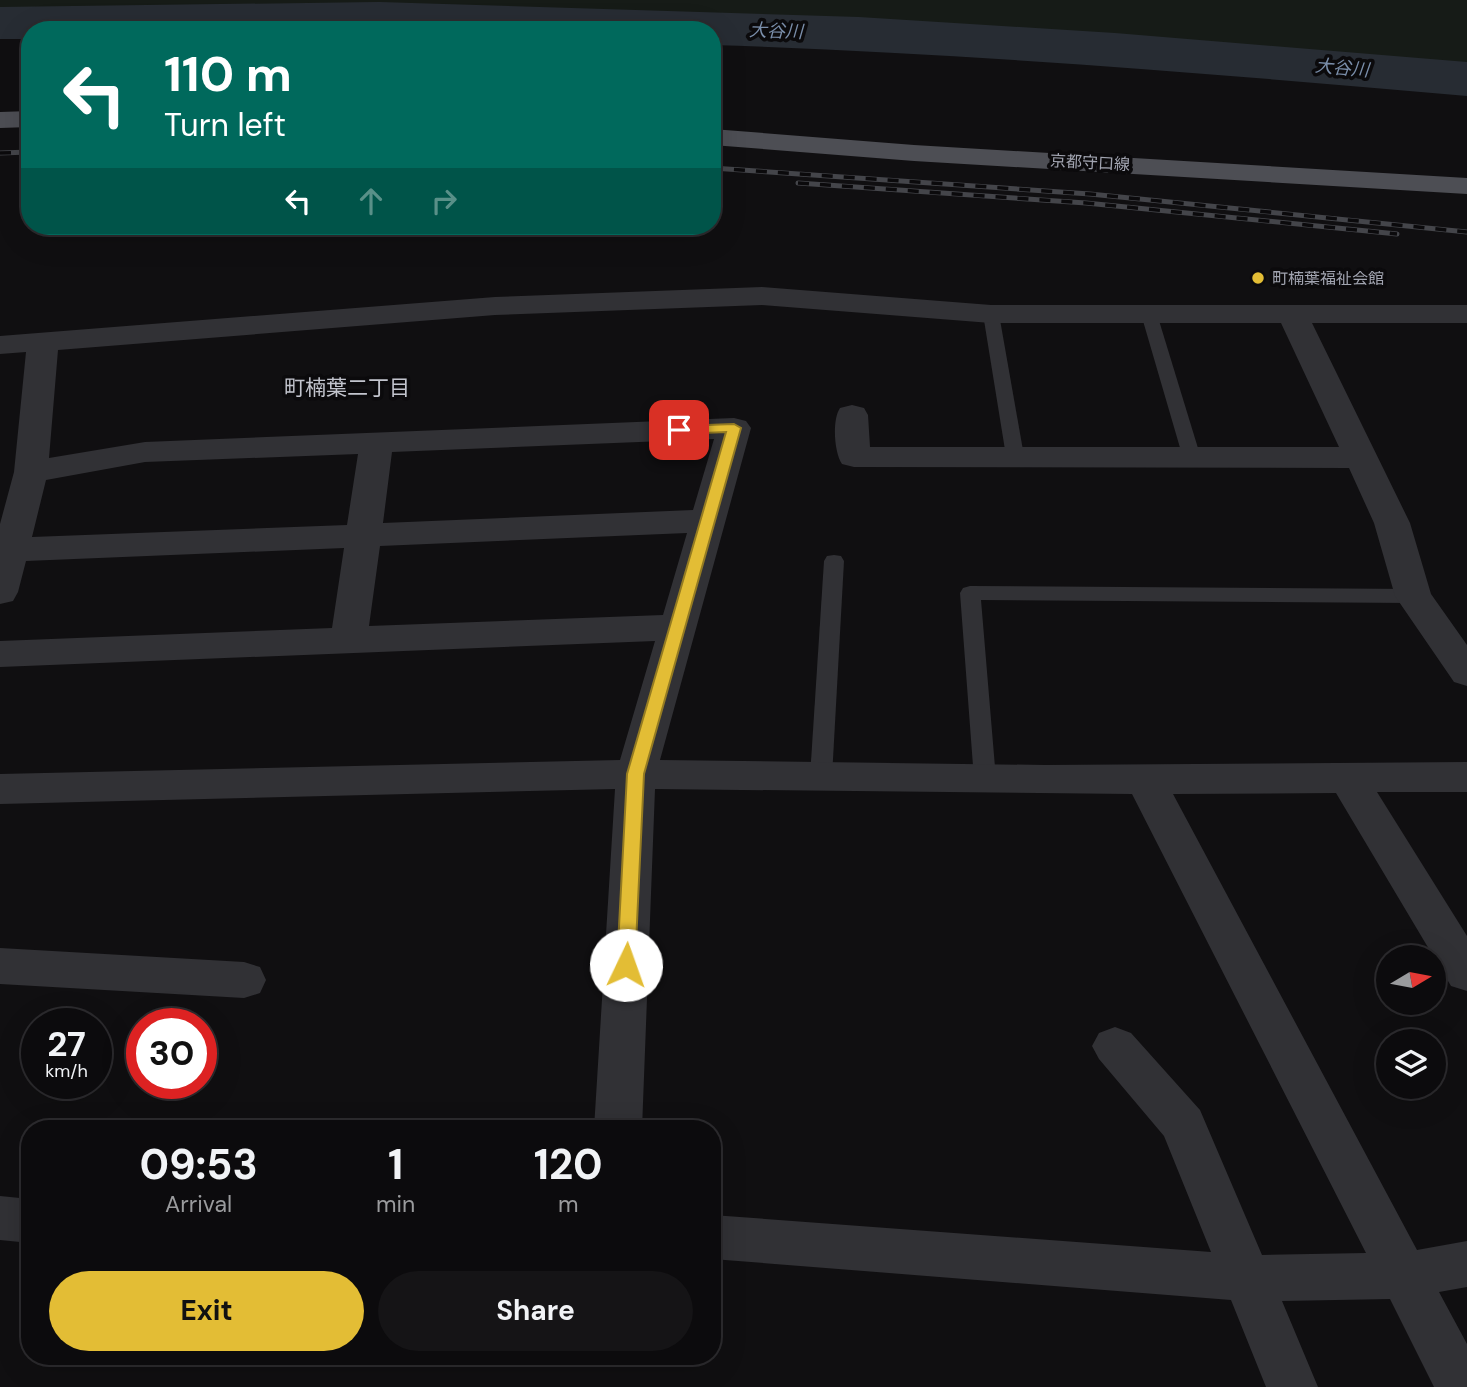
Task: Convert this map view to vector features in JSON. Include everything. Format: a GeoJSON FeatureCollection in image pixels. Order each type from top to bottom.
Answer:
{"type":"FeatureCollection","features":[{"type":"Feature","properties":{"kind":"main road"},"geometry":{"type":"LineString","coordinates":[[0,120],[21,119]]}},
{"type":"Feature","properties":{"kind":"main road","name":"京都守口線"},"geometry":{"type":"LineString","coordinates":[[721,138],[1467,186]]}},
{"type":"Feature","properties":{"kind":"street"},"geometry":{"type":"LineString","coordinates":[[0,345],[495,306],[748,296],[860,302],[991,314],[1467,314]]}},
{"type":"Feature","properties":{"kind":"street"},"geometry":{"type":"LineString","coordinates":[[1292,314],[1392,523],[1413,596],[1467,673]]}},
{"type":"Feature","properties":{"kind":"street"},"geometry":{"type":"LineString","coordinates":[[1,588],[10,531],[31,472],[43,342]]}},
{"type":"Feature","properties":{"kind":"street"},"geometry":{"type":"LineString","coordinates":[[852,415],[854,457],[1360,458]]}},
{"type":"Feature","properties":{"kind":"street"},"geometry":{"type":"LineString","coordinates":[[31,472],[145,452],[734,428],[636,774],[618,1120]]}},
{"type":"Feature","properties":{"kind":"street"},"geometry":{"type":"LineString","coordinates":[[349,640],[376,443]]}},
{"type":"Feature","properties":{"kind":"street"},"geometry":{"type":"LineString","coordinates":[[10,531],[363,535],[708,521]]}},
{"type":"Feature","properties":{"kind":"street"},"geometry":{"type":"LineString","coordinates":[[0,654],[677,627]]}},
{"type":"Feature","properties":{"kind":"street"},"geometry":{"type":"LineString","coordinates":[[0,789],[636,774],[1145,780],[1467,777]]}},
{"type":"Feature","properties":{"kind":"street"},"geometry":{"type":"LineString","coordinates":[[1348,779],[1467,973]]}},
{"type":"Feature","properties":{"kind":"street"},"geometry":{"type":"LineString","coordinates":[[1145,780],[1462,1387]]}},
{"type":"Feature","properties":{"kind":"street"},"geometry":{"type":"LineString","coordinates":[[0,966],[244,981]]}},
{"type":"Feature","properties":{"kind":"street"},"geometry":{"type":"LineString","coordinates":[[1115,1046],[1183,1124],[1292,1387]]}},
{"type":"Feature","properties":{"kind":"street"},"geometry":{"type":"LineString","coordinates":[[0,1218],[21,1220]]}},
{"type":"Feature","properties":{"kind":"street"},"geometry":{"type":"LineString","coordinates":[[721,1238],[1248,1278],[1404,1276],[1467,1264]]}},
{"type":"Feature","properties":{"kind":"lane"},"geometry":{"type":"LineString","coordinates":[[991,314],[1015,456]]}},
{"type":"Feature","properties":{"kind":"lane"},"geometry":{"type":"LineString","coordinates":[[1149,314],[1192,458]]}},
{"type":"Feature","properties":{"kind":"lane"},"geometry":{"type":"LineString","coordinates":[[821,776],[834,561]]}},
{"type":"Feature","properties":{"kind":"lane"},"geometry":{"type":"LineString","coordinates":[[985,779],[970,593],[1413,596]]}},
{"type":"Feature","properties":{"kind":"shaded area"},"geometry":{"type":"Polygon","coordinates":[[[0,0],[1467,0],[1467,69],[901,25],[394,6],[0,14],[0,0]]]}},
{"type":"Feature","properties":{"kind":"waterway","name":"大谷川"},"geometry":{"type":"LineString","coordinates":[[152,21],[379,18],[475,21]]}},
{"type":"Feature","properties":{"kind":"waterway","name":"大谷川"},"geometry":{"type":"LineString","coordinates":[[0,23],[21,23]]}},
{"type":"Feature","properties":{"kind":"waterway","name":"大谷川"},"geometry":{"type":"LineString","coordinates":[[721,29],[859,33],[1115,49],[1467,79]]}},
{"type":"Feature","properties":{"kind":"railway"},"geometry":{"type":"LineString","coordinates":[[0,153],[21,152]]}},
{"type":"Feature","properties":{"kind":"railway"},"geometry":{"type":"LineString","coordinates":[[721,169],[1090,194],[1467,232]]}},
{"type":"Feature","properties":{"kind":"railway"},"geometry":{"type":"LineString","coordinates":[[798,183],[1086,203],[1397,234]]}},
{"type":"Feature","properties":{"kind":"place","name":"町楠葉福祉会館"},"geometry":{"type":"Point","coordinates":[1258,278]}},
{"type":"Feature","properties":{"kind":"district","name":"町楠葉二丁目"},"geometry":{"type":"Point","coordinates":[347,388]}},
{"type":"Feature","properties":{"kind":"route"},"geometry":{"type":"LineString","coordinates":[[626,965],[636,774],[734,428],[679,430]]}}]}
